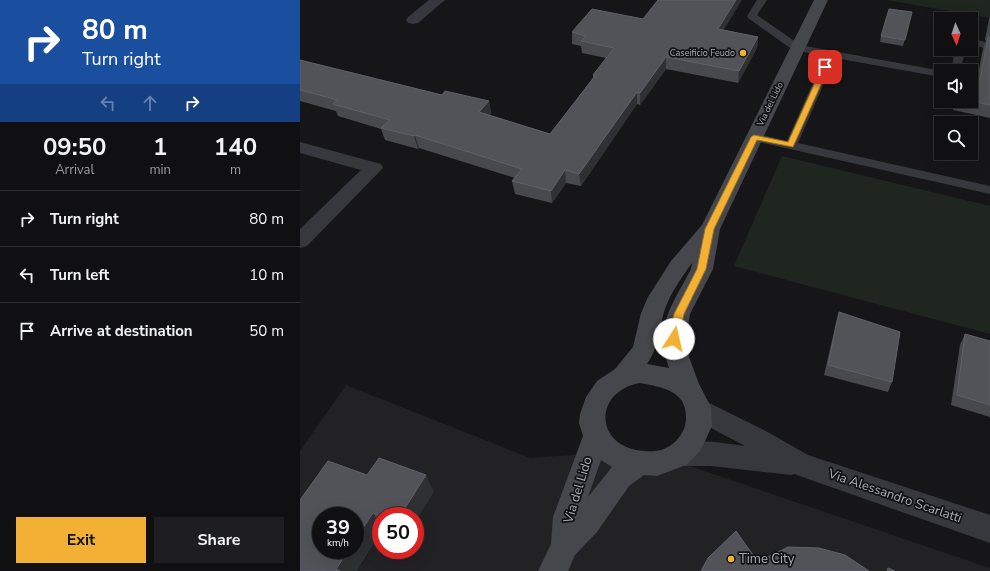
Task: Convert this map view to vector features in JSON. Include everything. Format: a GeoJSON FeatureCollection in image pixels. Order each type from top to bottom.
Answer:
{"type":"FeatureCollection","features":[{"type":"Feature","properties":{"kind":"main road","name":"Via del Lido"},"geometry":{"type":"LineString","coordinates":[[693,399],[676,354],[674,339],[679,314],[702,269],[710,229],[821,0]]}},
{"type":"Feature","properties":{"kind":"main road","name":"Via del Lido"},"geometry":{"type":"LineString","coordinates":[[623,377],[636,362],[646,345],[654,308],[668,281],[684,259],[710,229]]}},
{"type":"Feature","properties":{"kind":"main road"},"geometry":{"type":"LineString","coordinates":[[640,373],[657,373],[674,379],[693,399],[700,422],[697,434],[690,445],[680,454],[667,461],[653,464],[638,464],[621,459],[606,449],[596,437],[592,413],[596,402],[602,391],[623,377],[640,373]]}},
{"type":"Feature","properties":{"kind":"main road","name":"Via del Lido"},"geometry":{"type":"LineString","coordinates":[[565,545],[567,518],[596,437]]}},
{"type":"Feature","properties":{"kind":"main road","name":"Via del Lido"},"geometry":{"type":"LineString","coordinates":[[553,571],[565,545],[587,522],[619,477],[638,464]]}},
{"type":"Feature","properties":{"kind":"street"},"geometry":{"type":"LineString","coordinates":[[413,20],[438,0]]}},
{"type":"Feature","properties":{"kind":"street"},"geometry":{"type":"LineString","coordinates":[[300,147],[374,168],[300,241]]}},
{"type":"Feature","properties":{"kind":"street","name":"Via Alessandro Scarlatti"},"geometry":{"type":"LineString","coordinates":[[693,399],[800,464],[990,529]]}},
{"type":"Feature","properties":{"kind":"street","name":"Via Alessandro Scarlatti"},"geometry":{"type":"LineString","coordinates":[[680,454],[711,454],[800,464]]}},
{"type":"Feature","properties":{"kind":"lane"},"geometry":{"type":"LineString","coordinates":[[762,0],[752,16],[797,48],[934,73]]}},
{"type":"Feature","properties":{"kind":"lane"},"geometry":{"type":"LineString","coordinates":[[978,43],[990,46]]}},
{"type":"Feature","properties":{"kind":"lane"},"geometry":{"type":"LineString","coordinates":[[791,145],[831,54]]}},
{"type":"Feature","properties":{"kind":"lane"},"geometry":{"type":"LineString","coordinates":[[754,137],[990,190]]}},
{"type":"Feature","properties":{"kind":"shaded area"},"geometry":{"type":"Polygon","coordinates":[[[886,0],[990,0],[990,18],[978,16],[978,12],[955,12],[886,0]]]}},
{"type":"Feature","properties":{"kind":"shaded area"},"geometry":{"type":"Polygon","coordinates":[[[782,156],[990,206],[990,334],[734,266],[782,156]]]}},
{"type":"Feature","properties":{"kind":"shaded area"},"geometry":{"type":"Polygon","coordinates":[[[346,385],[530,458],[642,450],[990,568],[990,571],[300,571],[300,451],[346,385]]]}},
{"type":"Feature","properties":{"kind":"building"},"geometry":{"type":"Polygon","coordinates":[[[658,0],[736,0],[718,29],[758,37],[739,71],[666,57],[640,93],[637,92],[579,174],[565,170],[551,191],[512,181],[522,169],[415,135],[381,128],[390,120],[333,104],[338,100],[300,90],[300,60],[442,95],[445,91],[489,101],[479,112],[550,134],[595,76],[593,75],[614,48],[581,41],[586,36],[572,32],[592,9],[643,19],[658,0]]]}},
{"type":"Feature","properties":{"kind":"building"},"geometry":{"type":"Polygon","coordinates":[[[889,9],[912,12],[905,40],[881,36],[889,9]]]}},
{"type":"Feature","properties":{"kind":"building"},"geometry":{"type":"Polygon","coordinates":[[[988,37],[990,38],[990,105],[978,102],[978,80],[980,80],[988,37]]]}},
{"type":"Feature","properties":{"kind":"building"},"geometry":{"type":"Polygon","coordinates":[[[839,312],[900,332],[892,382],[828,365],[839,312]]]}},
{"type":"Feature","properties":{"kind":"building"},"geometry":{"type":"Polygon","coordinates":[[[965,334],[990,341],[990,405],[957,395],[965,334]]]}},
{"type":"Feature","properties":{"kind":"building"},"geometry":{"type":"Polygon","coordinates":[[[379,458],[426,475],[406,507],[372,507],[372,514],[364,526],[364,507],[312,507],[312,559],[343,559],[336,569],[340,571],[300,571],[300,500],[328,461],[367,475],[379,458]]]}},
{"type":"Feature","properties":{"kind":"building"},"geometry":{"type":"Polygon","coordinates":[[[736,531],[758,562],[788,547],[819,548],[845,555],[869,571],[701,571],[708,558],[736,531]]]}},
{"type":"Feature","properties":{"kind":"building"},"geometry":{"type":"Polygon","coordinates":[[[888,568],[895,571],[887,571],[888,568]]]}},
{"type":"Feature","properties":{"kind":"place","name":"Caseificio Feudo"},"geometry":{"type":"Point","coordinates":[743,53]}},
{"type":"Feature","properties":{"kind":"place","name":"Time City"},"geometry":{"type":"Point","coordinates":[731,559]}},
{"type":"Feature","properties":{"kind":"route"},"geometry":{"type":"LineString","coordinates":[[674,339],[679,314],[702,269],[710,229],[754,137],[791,145],[825,67]]}}]}
